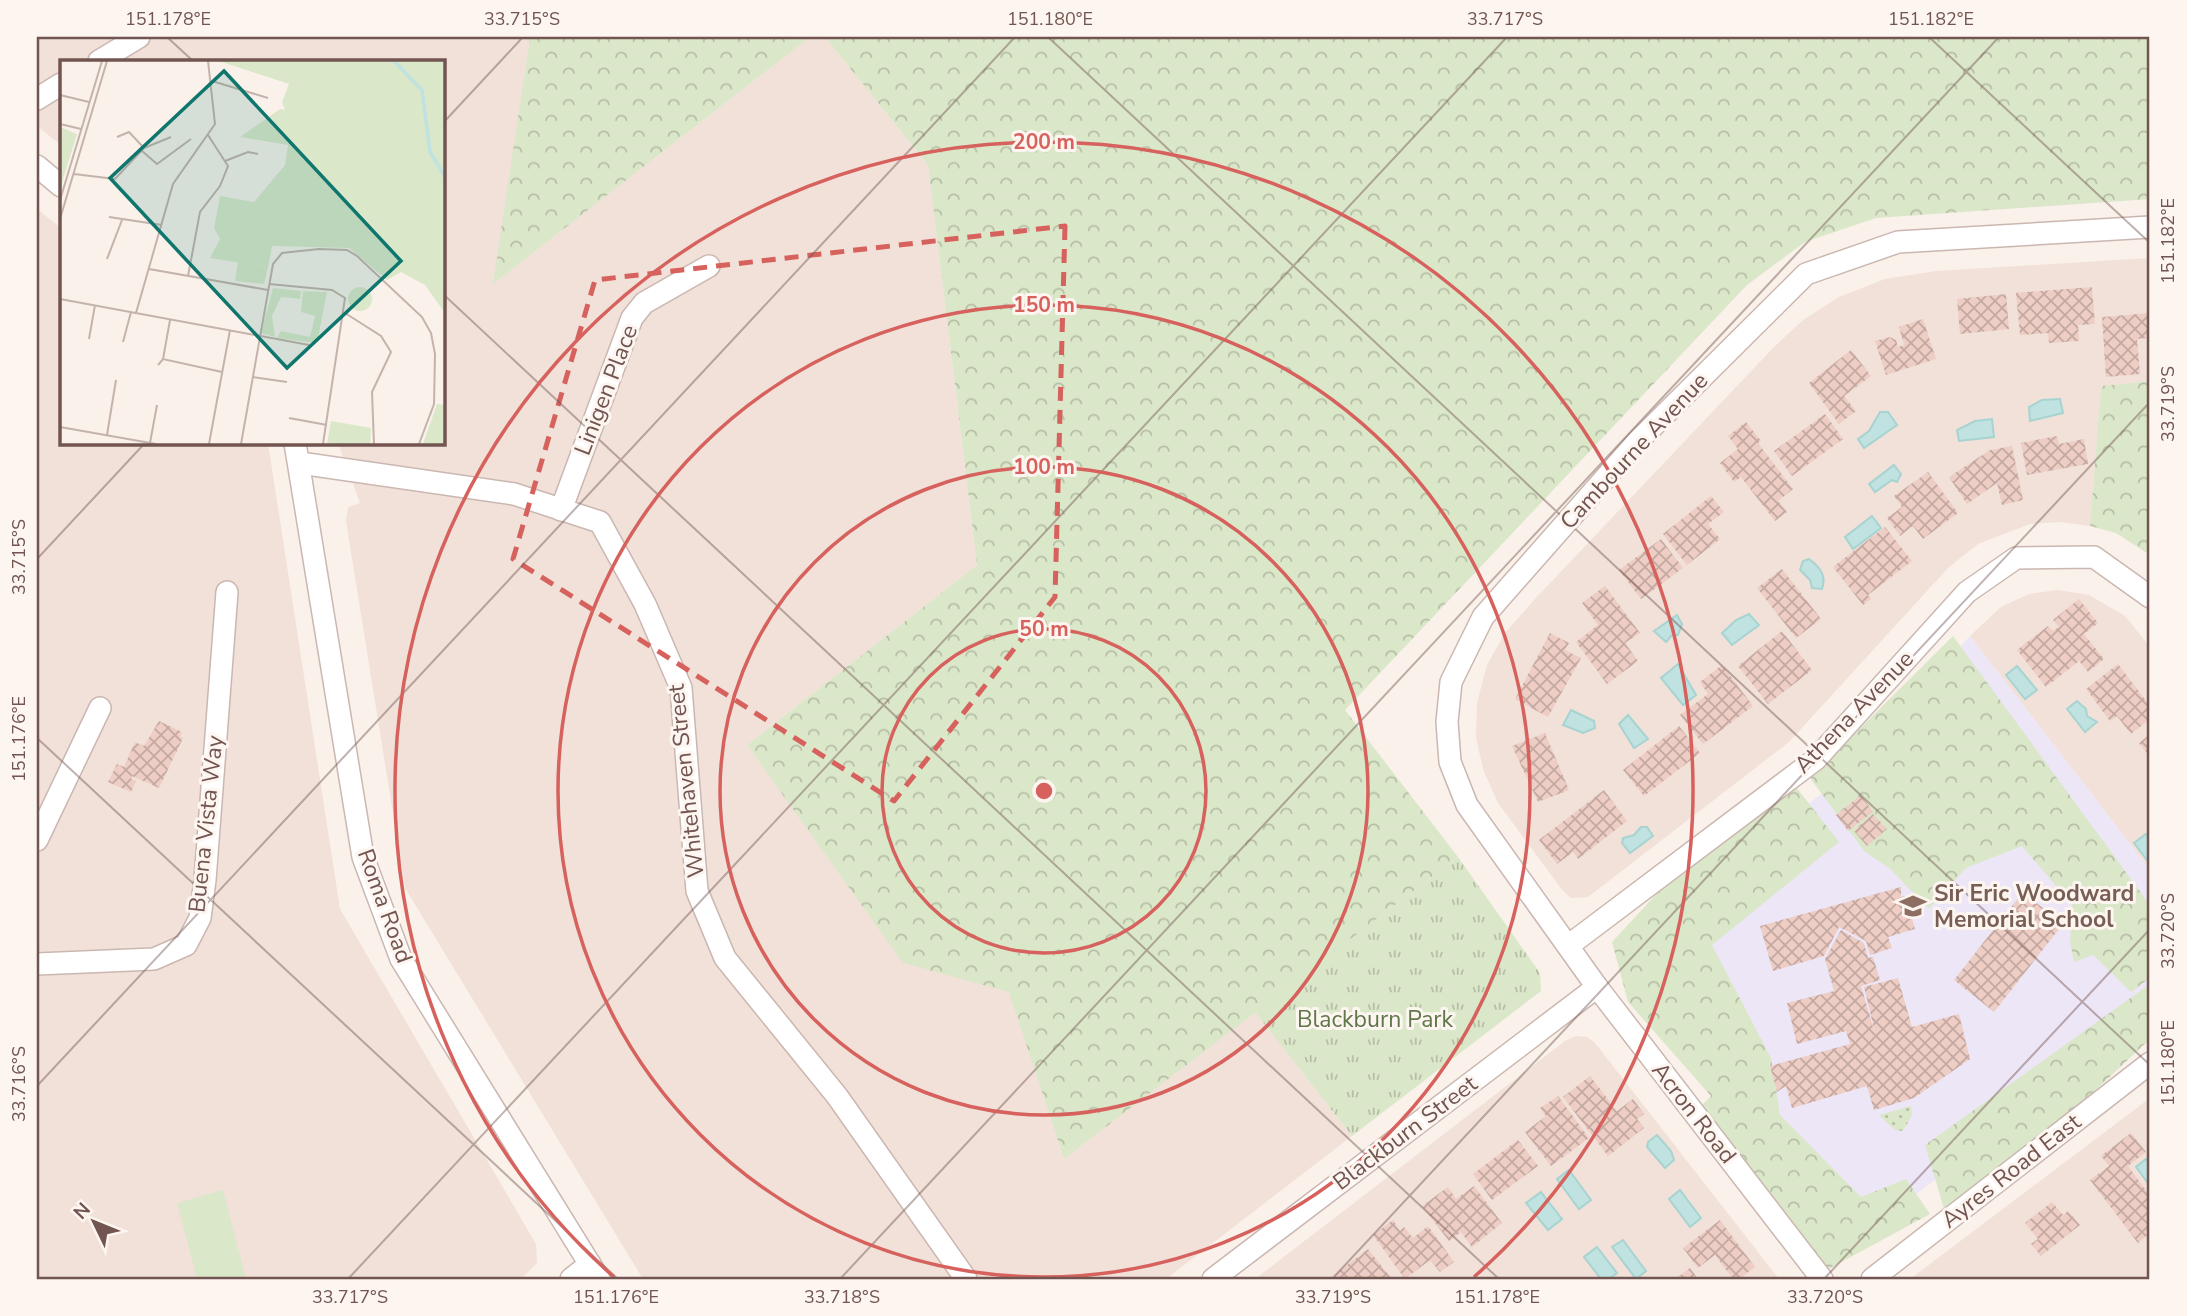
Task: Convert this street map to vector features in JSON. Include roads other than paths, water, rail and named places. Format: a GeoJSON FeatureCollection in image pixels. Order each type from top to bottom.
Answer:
{"type":"FeatureCollection","features":[{"type":"Feature","properties":{"kind":"street"},"geometry":{"type":"LineString","coordinates":[[101,60],[139,37]]}},
{"type":"Feature","properties":{"kind":"street"},"geometry":{"type":"LineString","coordinates":[[37,99],[60,85]]}},
{"type":"Feature","properties":{"kind":"street"},"geometry":{"type":"LineString","coordinates":[[37,166],[60,185]]}},
{"type":"Feature","properties":{"kind":"street","name":"Cambourne Avenue"},"geometry":{"type":"LineString","coordinates":[[1567,946],[1467,805],[1450,762],[1447,722],[1451,682],[1483,617],[1638,441],[1807,274],[1898,242],[2150,227]]}},
{"type":"Feature","properties":{"kind":"street","name":"Linigen Place"},"geometry":{"type":"LineString","coordinates":[[561,510],[632,318],[644,303],[709,267]]}},
{"type":"Feature","properties":{"kind":"street","name":"Whitehaven Street"},"geometry":{"type":"LineString","coordinates":[[298,453],[514,494],[600,522],[645,604],[681,688],[697,891],[725,958],[837,1096],[966,1279]]}},
{"type":"Feature","properties":{"kind":"street","name":"Roma Road"},"geometry":{"type":"LineString","coordinates":[[298,453],[363,857],[401,959],[595,1272]]}},
{"type":"Feature","properties":{"kind":"street","name":"Athena Avenue"},"geometry":{"type":"LineString","coordinates":[[1567,946],[1816,759],[1967,592],[2016,558],[2094,557],[2150,597]]}},
{"type":"Feature","properties":{"kind":"street","name":"Buena Vista Way"},"geometry":{"type":"LineString","coordinates":[[37,964],[154,959],[186,945],[200,918],[227,592]]}},
{"type":"Feature","properties":{"kind":"street"},"geometry":{"type":"LineString","coordinates":[[37,840],[100,708]]}},
{"type":"Feature","properties":{"kind":"street","name":"Acron Road"},"geometry":{"type":"LineString","coordinates":[[1567,946],[1822,1279]]}},
{"type":"Feature","properties":{"kind":"street","name":"Blackburn Street"},"geometry":{"type":"LineString","coordinates":[[1213,1279],[1597,987]]}},
{"type":"Feature","properties":{"kind":"street","name":"Ayres Road East"},"geometry":{"type":"LineString","coordinates":[[1872,1279],[2150,1063]]}},
{"type":"Feature","properties":{"kind":"street"},"geometry":{"type":"LineString","coordinates":[[571,1279],[595,1272]]}},
{"type":"Feature","properties":{"kind":"water"},"geometry":{"type":"Polygon","coordinates":[[[2060,399],[2063,413],[2030,421],[2029,407],[2042,400],[2060,399]]]}},
{"type":"Feature","properties":{"kind":"water"},"geometry":{"type":"Polygon","coordinates":[[[1880,412],[1888,412],[1897,425],[1864,448],[1858,439],[1869,431],[1880,412]]]}},
{"type":"Feature","properties":{"kind":"water"},"geometry":{"type":"Polygon","coordinates":[[[1992,419],[1994,437],[1959,441],[1957,430],[1975,421],[1992,419]]]}},
{"type":"Feature","properties":{"kind":"water"},"geometry":{"type":"Polygon","coordinates":[[[1894,465],[1901,474],[1897,482],[1892,480],[1875,492],[1869,484],[1894,465]]]}},
{"type":"Feature","properties":{"kind":"water"},"geometry":{"type":"Polygon","coordinates":[[[1872,516],[1881,528],[1853,549],[1845,537],[1872,516]]]}},
{"type":"Feature","properties":{"kind":"water"},"geometry":{"type":"Polygon","coordinates":[[[1809,559],[1822,572],[1822,589],[1812,588],[1810,580],[1800,570],[1803,561],[1809,559]]]}},
{"type":"Feature","properties":{"kind":"water"},"geometry":{"type":"Polygon","coordinates":[[[1749,614],[1759,625],[1732,645],[1722,633],[1736,620],[1749,614]]]}},
{"type":"Feature","properties":{"kind":"water"},"geometry":{"type":"Polygon","coordinates":[[[1677,615],[1682,624],[1678,635],[1672,635],[1666,642],[1654,631],[1677,615]]]}},
{"type":"Feature","properties":{"kind":"water"},"geometry":{"type":"Polygon","coordinates":[[[1678,664],[1696,695],[1683,705],[1661,678],[1678,664]]]}},
{"type":"Feature","properties":{"kind":"water"},"geometry":{"type":"Polygon","coordinates":[[[2017,666],[2037,690],[2025,699],[2006,675],[2017,666]]]}},
{"type":"Feature","properties":{"kind":"water"},"geometry":{"type":"Polygon","coordinates":[[[2077,701],[2086,709],[2087,716],[2097,722],[2085,732],[2067,709],[2077,701]]]}},
{"type":"Feature","properties":{"kind":"water"},"geometry":{"type":"Polygon","coordinates":[[[1571,710],[1594,721],[1595,728],[1583,733],[1563,725],[1571,710]]]}},
{"type":"Feature","properties":{"kind":"water"},"geometry":{"type":"Polygon","coordinates":[[[1628,715],[1648,739],[1634,748],[1619,724],[1628,715]]]}},
{"type":"Feature","properties":{"kind":"water"},"geometry":{"type":"Polygon","coordinates":[[[1641,827],[1647,827],[1653,836],[1630,853],[1622,843],[1623,838],[1634,835],[1641,827]]]}},
{"type":"Feature","properties":{"kind":"water"},"geometry":{"type":"Polygon","coordinates":[[[2146,834],[2150,840],[2150,864],[2134,843],[2146,834]]]}},
{"type":"Feature","properties":{"kind":"water"},"geometry":{"type":"Polygon","coordinates":[[[1657,1135],[1671,1151],[1674,1160],[1665,1168],[1647,1147],[1648,1142],[1657,1135]]]}},
{"type":"Feature","properties":{"kind":"water"},"geometry":{"type":"Polygon","coordinates":[[[2146,1159],[2150,1164],[2150,1186],[2136,1167],[2146,1159]]]}},
{"type":"Feature","properties":{"kind":"water"},"geometry":{"type":"Polygon","coordinates":[[[1569,1170],[1591,1200],[1579,1209],[1557,1179],[1569,1170]]]}},
{"type":"Feature","properties":{"kind":"water"},"geometry":{"type":"Polygon","coordinates":[[[1680,1190],[1701,1218],[1690,1227],[1669,1199],[1680,1190]]]}},
{"type":"Feature","properties":{"kind":"water"},"geometry":{"type":"Polygon","coordinates":[[[1541,1192],[1562,1219],[1548,1230],[1526,1203],[1541,1192]]]}},
{"type":"Feature","properties":{"kind":"water"},"geometry":{"type":"Polygon","coordinates":[[[1623,1240],[1646,1271],[1636,1279],[1612,1247],[1623,1240]]]}},
{"type":"Feature","properties":{"kind":"water"},"geometry":{"type":"Polygon","coordinates":[[[1597,1247],[1617,1273],[1609,1279],[1601,1279],[1584,1257],[1597,1247]]]}},
{"type":"Feature","properties":{"kind":"place","name":"Sir Eric Woodward Memorial School"},"geometry":{"type":"Point","coordinates":[1913,906]}},
{"type":"Feature","properties":{"kind":"park label","name":"Blackburn Park"},"geometry":{"type":"Point","coordinates":[1375,1019]}}]}
